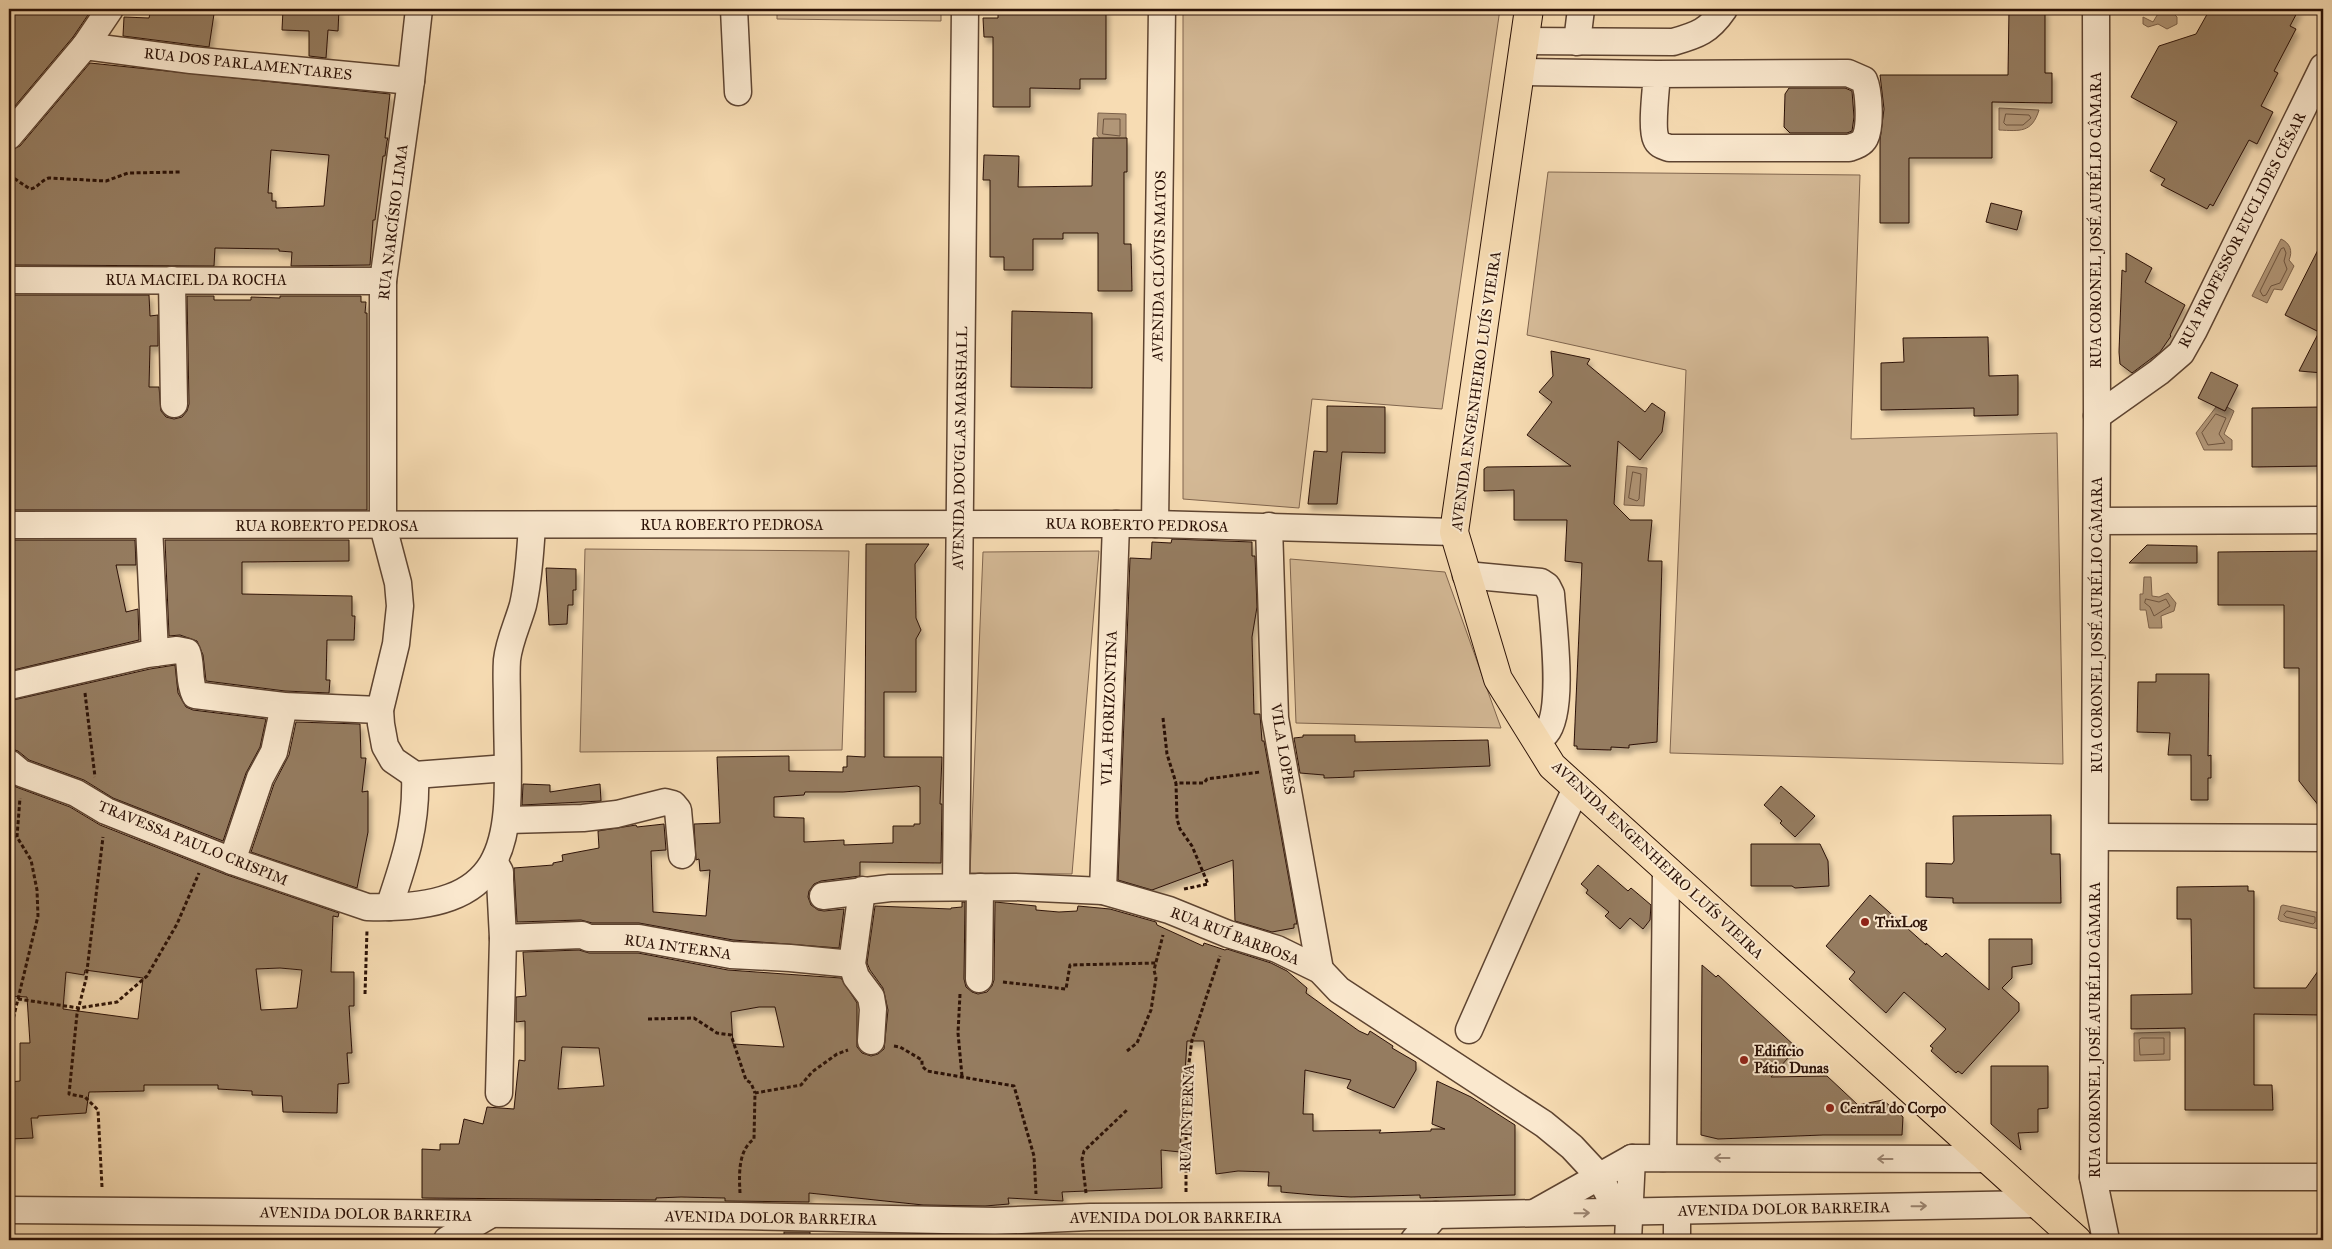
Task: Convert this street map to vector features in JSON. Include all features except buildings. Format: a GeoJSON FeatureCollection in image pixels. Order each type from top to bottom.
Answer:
{"type":"FeatureCollection","features":[{"type":"Feature","properties":{"kind":"main road","name":"AVENIDA ENGENHEIRO LUÍS VIEIRA"},"geometry":{"type":"LineString","coordinates":[[1529,9],[1454,532],[1498,679],[1552,766],[2077,1240]]}},
{"type":"Feature","properties":{"kind":"street"},"geometry":{"type":"LineString","coordinates":[[9,136],[85,46],[110,9]]}},
{"type":"Feature","properties":{"kind":"street","name":"RUA NARCÍSIO LIMA"},"geometry":{"type":"LineString","coordinates":[[380,710],[400,623],[398,583],[383,526],[383,281],[411,81],[419,9]]}},
{"type":"Feature","properties":{"kind":"street"},"geometry":{"type":"LineString","coordinates":[[734,9],[738,92]]}},
{"type":"Feature","properties":{"kind":"street","name":"AVENIDA DOUGLAS MARSHALL"},"geometry":{"type":"LineString","coordinates":[[965,9],[960,523],[968,887],[979,979]]}},
{"type":"Feature","properties":{"kind":"street","name":"AVENIDA CLÓVIS MATOS"},"geometry":{"type":"LineString","coordinates":[[1155,524],[1162,9]]}},
{"type":"Feature","properties":{"kind":"street"},"geometry":{"type":"LineString","coordinates":[[1577,42],[1581,9]]}},
{"type":"Feature","properties":{"kind":"street"},"geometry":{"type":"LineString","coordinates":[[1524,41],[1673,42],[1696,36],[1714,24],[1724,9]]}},
{"type":"Feature","properties":{"kind":"street","name":"RUA CORONEL JOSÉ AURÉLIO CÂMARA"},"geometry":{"type":"LineString","coordinates":[[2096,9],[2097,521],[2093,1177],[2106,1240]]}},
{"type":"Feature","properties":{"kind":"street","name":"RUA DOS PARLAMENTARES"},"geometry":{"type":"LineString","coordinates":[[85,46],[191,60],[411,81]]}},
{"type":"Feature","properties":{"kind":"street","name":"RUA PROFESSOR EUCLIDES CÉSAR"},"geometry":{"type":"LineString","coordinates":[[2097,416],[2159,372],[2181,353],[2323,67]]}},
{"type":"Feature","properties":{"kind":"street"},"geometry":{"type":"LineString","coordinates":[[1520,72],[1657,74],[1848,73],[1864,80],[1868,90],[1868,131],[1865,139],[1849,148],[1669,148],[1661,146],[1656,140],[1654,131],[1657,74]]}},
{"type":"Feature","properties":{"kind":"street","name":"RUA MACIEL DA ROCHA"},"geometry":{"type":"LineString","coordinates":[[9,280],[383,281]]}},
{"type":"Feature","properties":{"kind":"street"},"geometry":{"type":"LineString","coordinates":[[172,280],[174,404]]}},
{"type":"Feature","properties":{"kind":"street"},"geometry":{"type":"LineString","coordinates":[[2097,521],[2323,520]]}},
{"type":"Feature","properties":{"kind":"street","name":"RUA ROBERTO PEDROSA"},"geometry":{"type":"LineString","coordinates":[[9,525],[532,526],[960,523],[1269,526],[1454,532]]}},
{"type":"Feature","properties":{"kind":"street","name":"VILA HORIZONTINA"},"geometry":{"type":"LineString","coordinates":[[1103,891],[1116,524]]}},
{"type":"Feature","properties":{"kind":"street"},"geometry":{"type":"LineString","coordinates":[[148,526],[155,653]]}},
{"type":"Feature","properties":{"kind":"street"},"geometry":{"type":"LineString","coordinates":[[378,907],[440,900],[466,891],[481,880],[494,863],[501,848],[507,820],[507,660],[528,580],[532,526]]}},
{"type":"Feature","properties":{"kind":"street","name":"VILA LOPES"},"geometry":{"type":"LineString","coordinates":[[1269,526],[1275,718],[1286,767],[1320,970]]}},
{"type":"Feature","properties":{"kind":"street"},"geometry":{"type":"LineString","coordinates":[[1466,575],[1541,582],[1547,586],[1551,594],[1556,698],[1552,719],[1546,733],[1536,739]]}},
{"type":"Feature","properties":{"kind":"street"},"geometry":{"type":"LineString","coordinates":[[9,686],[155,653],[187,652],[194,695],[284,706],[380,710],[385,746],[393,760],[415,775],[507,768]]}},
{"type":"Feature","properties":{"kind":"street"},"geometry":{"type":"LineString","coordinates":[[220,857],[274,752],[284,706]]}},
{"type":"Feature","properties":{"kind":"street","name":"TRAVESSA PAULO CRISPIM"},"geometry":{"type":"LineString","coordinates":[[15,768],[76,793],[101,808],[220,857],[378,907]]}},
{"type":"Feature","properties":{"kind":"street"},"geometry":{"type":"LineString","coordinates":[[378,907],[412,830],[416,804],[415,775]]}},
{"type":"Feature","properties":{"kind":"street"},"geometry":{"type":"LineString","coordinates":[[1469,1030],[1576,788]]}},
{"type":"Feature","properties":{"kind":"street"},"geometry":{"type":"LineString","coordinates":[[507,820],[583,818],[617,814],[665,802],[673,804],[678,810],[682,855]]}},
{"type":"Feature","properties":{"kind":"street"},"geometry":{"type":"LineString","coordinates":[[2096,837],[2323,838]]}},
{"type":"Feature","properties":{"kind":"street"},"geometry":{"type":"LineString","coordinates":[[494,863],[500,872],[503,938],[499,1093]]}},
{"type":"Feature","properties":{"kind":"street"},"geometry":{"type":"LineString","coordinates":[[1663,1158],[1666,870]]}},
{"type":"Feature","properties":{"kind":"street","name":"RUA RUÍ BARBOSA"},"geometry":{"type":"LineString","coordinates":[[823,896],[862,890],[968,887],[1103,891],[1175,900],[1228,934],[1277,949],[1320,970],[1340,990],[1544,1124],[1572,1147],[1599,1176],[1623,1212]]}},
{"type":"Feature","properties":{"kind":"street"},"geometry":{"type":"LineString","coordinates":[[862,890],[852,964],[856,977],[871,997],[873,1009],[872,1041]]}},
{"type":"Feature","properties":{"kind":"street","name":"RUA INTERNA"},"geometry":{"type":"LineString","coordinates":[[503,938],[582,935],[589,938],[639,938],[731,955],[852,964]]}},
{"type":"Feature","properties":{"kind":"street"},"geometry":{"type":"LineString","coordinates":[[1628,1240],[1623,1212],[1632,1158]]}},
{"type":"Feature","properties":{"kind":"street","name":"AVENIDA DOLOR BARREIRA"},"geometry":{"type":"LineString","coordinates":[[1533,1214],[1632,1158],[1986,1159]]}},
{"type":"Feature","properties":{"kind":"street"},"geometry":{"type":"LineString","coordinates":[[2093,1177],[2323,1177]]}},
{"type":"Feature","properties":{"kind":"street","name":"AVENIDA DOLOR BARREIRA"},"geometry":{"type":"LineString","coordinates":[[9,1210],[489,1216],[740,1216],[995,1222],[1090,1217],[1186,1218],[1533,1214],[2036,1204]]}},
{"type":"Feature","properties":{"kind":"street"},"geometry":{"type":"LineString","coordinates":[[1677,1211],[1677,1240]]}},
{"type":"Feature","properties":{"kind":"street"},"geometry":{"type":"LineString","coordinates":[[1414,1240],[1436,1215]]}},
{"type":"Feature","properties":{"kind":"street"},"geometry":{"type":"LineString","coordinates":[[447,1240],[489,1216]]}},
{"type":"Feature","properties":{"kind":"street"},"geometry":{"type":"LineString","coordinates":[[963,1240],[995,1222]]}},
{"type":"Feature","properties":{"kind":"path"},"geometry":{"type":"LineString","coordinates":[[9,175],[30,189],[34,189],[42,180],[49,178],[106,181],[128,173],[180,172]]}},
{"type":"Feature","properties":{"kind":"path"},"geometry":{"type":"LineString","coordinates":[[81,669],[101,808],[86,979],[79,1008],[69,1094],[85,1097],[98,1110],[103,1211]]}},
{"type":"Feature","properties":{"kind":"path"},"geometry":{"type":"LineString","coordinates":[[1127,1051],[1137,1043],[1151,1010],[1156,978],[1154,970],[1175,900],[1208,884],[1192,846],[1180,829],[1177,812],[1176,783],[1167,754],[1163,718]]}},
{"type":"Feature","properties":{"kind":"path"},"geometry":{"type":"LineString","coordinates":[[1176,783],[1204,783],[1207,779],[1250,775],[1286,767]]}},
{"type":"Feature","properties":{"kind":"path"},"geometry":{"type":"LineString","coordinates":[[9,1030],[38,916],[37,890],[31,860],[17,837],[15,768]]}},
{"type":"Feature","properties":{"kind":"path"},"geometry":{"type":"LineString","coordinates":[[18,999],[79,1008],[117,1002],[147,976],[177,924],[220,857]]}},
{"type":"Feature","properties":{"kind":"path"},"geometry":{"type":"LineString","coordinates":[[365,994],[378,907]]}},
{"type":"Feature","properties":{"kind":"path","name":"RUA INTERNA"},"geometry":{"type":"LineString","coordinates":[[1186,1218],[1185,1095],[1192,1040],[1228,934]]}},
{"type":"Feature","properties":{"kind":"path"},"geometry":{"type":"LineString","coordinates":[[962,1076],[958,1034],[960,990],[964,980],[979,979],[1066,989],[1070,965],[1156,963]]}},
{"type":"Feature","properties":{"kind":"path"},"geometry":{"type":"LineString","coordinates":[[648,1019],[694,1018],[717,1033],[731,1034],[746,1080],[751,1083],[755,1093],[754,1139],[750,1142],[739,1165],[740,1216]]}},
{"type":"Feature","properties":{"kind":"path"},"geometry":{"type":"LineString","coordinates":[[755,1093],[801,1085],[812,1072],[837,1054],[872,1041],[900,1047],[922,1060],[922,1066],[927,1071],[1014,1086],[1034,1156],[1038,1220]]}},
{"type":"Feature","properties":{"kind":"path"},"geometry":{"type":"LineString","coordinates":[[1090,1217],[1082,1159],[1084,1151],[1127,1110]]}},
{"type":"Feature","properties":{"kind":"shaded area"},"geometry":{"type":"Polygon","coordinates":[[[777,9],[941,9],[941,21],[777,19],[777,9]]]}},
{"type":"Feature","properties":{"kind":"shaded area"},"geometry":{"type":"Polygon","coordinates":[[[1183,9],[1500,9],[1442,409],[1312,399],[1299,508],[1183,499],[1183,9]]]}},
{"type":"Feature","properties":{"kind":"shaded area"},"geometry":{"type":"Polygon","coordinates":[[[1548,172],[1860,175],[1851,439],[2057,433],[2063,764],[1670,753],[1686,370],[1527,335],[1548,172]]]}},
{"type":"Feature","properties":{"kind":"shaded area"},"geometry":{"type":"Polygon","coordinates":[[[585,549],[849,551],[842,750],[580,752],[585,549]]]}},
{"type":"Feature","properties":{"kind":"shaded area"},"geometry":{"type":"Polygon","coordinates":[[[1099,551],[1072,874],[970,873],[983,552],[1099,551]]]}},
{"type":"Feature","properties":{"kind":"shaded area"},"geometry":{"type":"Polygon","coordinates":[[[1290,559],[1445,572],[1501,728],[1296,723],[1290,559]]]}},
{"type":"Feature","properties":{"kind":"water"},"geometry":{"type":"Polygon","coordinates":[[[2159,12],[2174,14],[2177,17],[2177,24],[2167,29],[2158,24],[2148,27],[2143,24],[2143,17],[2153,22],[2159,12]]]}},
{"type":"Feature","properties":{"kind":"water"},"geometry":{"type":"Polygon","coordinates":[[[1999,108],[2039,110],[2029,127],[2013,131],[1999,130],[1999,108]]]}},
{"type":"Feature","properties":{"kind":"water"},"geometry":{"type":"Polygon","coordinates":[[[1098,113],[1126,114],[1126,142],[1101,140],[1097,135],[1098,113]]]}},
{"type":"Feature","properties":{"kind":"water"},"geometry":{"type":"Polygon","coordinates":[[[2281,239],[2290,248],[2289,260],[2294,266],[2282,290],[2274,289],[2267,303],[2252,296],[2281,239]]]}},
{"type":"Feature","properties":{"kind":"water"},"geometry":{"type":"Polygon","coordinates":[[[2216,407],[2225,411],[2227,407],[2234,411],[2224,434],[2232,440],[2232,450],[2204,450],[2196,433],[2216,407]]]}},
{"type":"Feature","properties":{"kind":"water"},"geometry":{"type":"Polygon","coordinates":[[[1627,466],[1647,468],[1644,506],[1624,505],[1627,466]]]}},
{"type":"Feature","properties":{"kind":"water"},"geometry":{"type":"Polygon","coordinates":[[[2144,577],[2151,577],[2152,596],[2159,597],[2168,593],[2176,603],[2174,611],[2161,616],[2162,628],[2149,628],[2146,610],[2140,610],[2140,594],[2143,594],[2144,577]]]}},
{"type":"Feature","properties":{"kind":"water"},"geometry":{"type":"Polygon","coordinates":[[[2281,906],[2320,913],[2322,915],[2319,929],[2280,921],[2278,919],[2281,906]]]}},
{"type":"Feature","properties":{"kind":"water"},"geometry":{"type":"Polygon","coordinates":[[[2170,1032],[2170,1060],[2134,1061],[2134,1033],[2170,1032]]]}},
{"type":"Feature","properties":{"kind":"place","name":"TrixLog"},"geometry":{"type":"Point","coordinates":[1865,922]}},
{"type":"Feature","properties":{"kind":"place","name":"Edifício Pátio Dunas"},"geometry":{"type":"Point","coordinates":[1744,1060]}},
{"type":"Feature","properties":{"kind":"place","name":"Central do Corpo"},"geometry":{"type":"Point","coordinates":[1830,1108]}}]}
